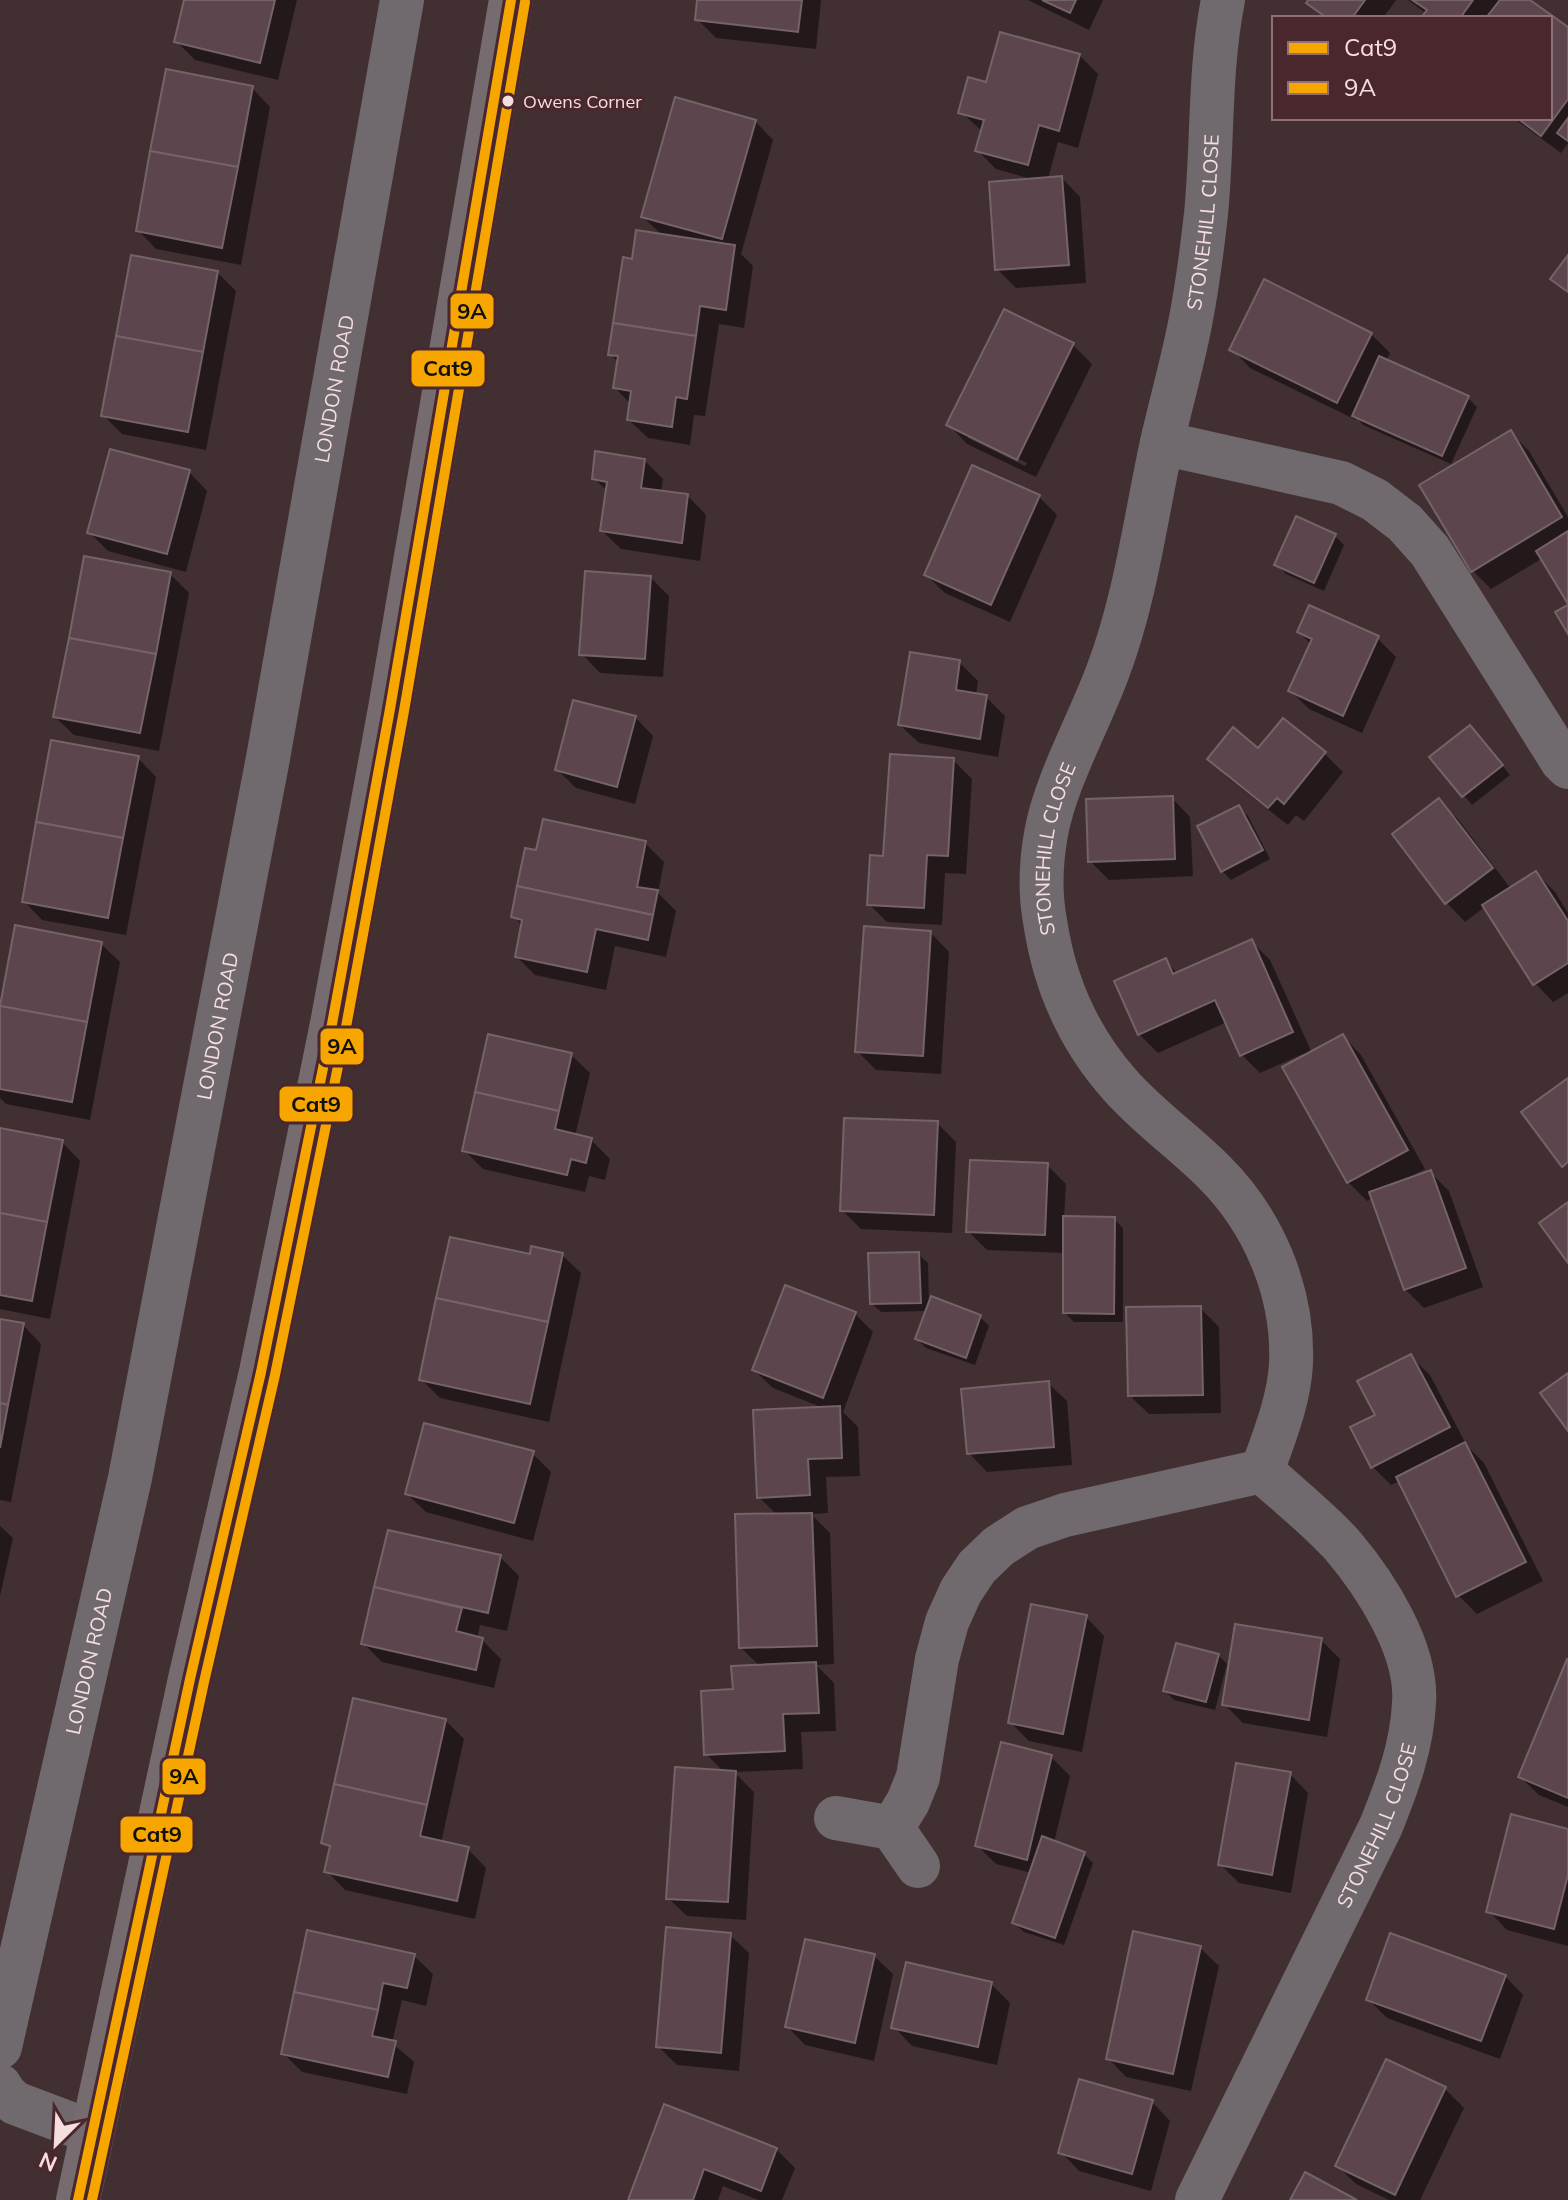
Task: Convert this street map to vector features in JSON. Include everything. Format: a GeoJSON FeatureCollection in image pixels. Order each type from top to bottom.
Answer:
{"type":"FeatureCollection","features":[{"type":"Feature","properties":{"kind":"highway"},"geometry":{"type":"LineString","coordinates":[[78,2200],[190,1679],[261,1372],[332,1024],[390,709],[511,0]]}},
{"type":"Feature","properties":{"kind":"street","name":"LONDON ROAD"},"geometry":{"type":"LineString","coordinates":[[0,2047],[130,1478],[268,758],[402,0]]}},
{"type":"Feature","properties":{"kind":"street","name":"STONEHILL CLOSE"},"geometry":{"type":"LineString","coordinates":[[1197,2200],[1381,1826],[1399,1781],[1410,1739],[1415,1700],[1409,1661],[1395,1622],[1368,1579],[1341,1544],[1262,1471],[1283,1408],[1291,1367],[1290,1323],[1282,1285],[1271,1258],[1244,1206],[1214,1171],[1152,1118],[1089,1046],[1067,1003],[1044,920],[1042,879],[1046,834],[1057,796],[1113,658],[1191,322],[1206,213],[1223,0]]}},
{"type":"Feature","properties":{"kind":"street"},"geometry":{"type":"LineString","coordinates":[[1162,443],[1341,483],[1375,500],[1405,523],[1430,551],[1568,767]]}},
{"type":"Feature","properties":{"kind":"street"},"geometry":{"type":"LineString","coordinates":[[892,1828],[908,1802],[918,1777],[937,1659],[947,1622],[961,1591],[977,1567],[999,1546],[1027,1528],[1065,1515],[1262,1471]]}},
{"type":"Feature","properties":{"kind":"street"},"geometry":{"type":"LineString","coordinates":[[836,1818],[892,1828],[918,1866]]}},
{"type":"Feature","properties":{"kind":"street"},"geometry":{"type":"LineString","coordinates":[[0,2086],[15,2103],[92,2132]]}},
{"type":"Feature","properties":{"kind":"building"},"geometry":{"type":"Polygon","coordinates":[[[184,0],[275,0],[260,63],[174,42],[184,0]]]}},
{"type":"Feature","properties":{"kind":"building"},"geometry":{"type":"Polygon","coordinates":[[[697,0],[802,0],[798,32],[695,20],[697,0]]]}},
{"type":"Feature","properties":{"kind":"building"},"geometry":{"type":"Polygon","coordinates":[[[1042,0],[1076,0],[1070,13],[1042,0]]]}},
{"type":"Feature","properties":{"kind":"building"},"geometry":{"type":"Polygon","coordinates":[[[1308,0],[1365,0],[1353,16],[1324,16],[1306,3],[1308,0]]]}},
{"type":"Feature","properties":{"kind":"building"},"geometry":{"type":"Polygon","coordinates":[[[1412,0],[1473,0],[1461,16],[1422,16],[1427,10],[1412,0]]]}},
{"type":"Feature","properties":{"kind":"building"},"geometry":{"type":"Polygon","coordinates":[[[1500,0],[1530,0],[1568,27],[1568,99],[1541,136],[1520,120],[1552,120],[1552,16],[1488,16],[1500,0]]]}},
{"type":"Feature","properties":{"kind":"building"},"geometry":{"type":"Polygon","coordinates":[[[1000,32],[1080,54],[1059,131],[1039,125],[1028,165],[975,151],[984,120],[958,113],[968,77],[986,82],[1000,32]]]}},
{"type":"Feature","properties":{"kind":"building"},"geometry":{"type":"Polygon","coordinates":[[[166,69],[253,86],[238,167],[150,151],[166,69]]]}},
{"type":"Feature","properties":{"kind":"building"},"geometry":{"type":"Polygon","coordinates":[[[675,97],[756,120],[722,239],[641,217],[675,97]]]}},
{"type":"Feature","properties":{"kind":"building"},"geometry":{"type":"Polygon","coordinates":[[[1568,118],[1568,141],[1557,133],[1568,118]]]}},
{"type":"Feature","properties":{"kind":"building"},"geometry":{"type":"Polygon","coordinates":[[[150,151],[238,167],[222,248],[136,231],[150,151]]]}},
{"type":"Feature","properties":{"kind":"building"},"geometry":{"type":"Polygon","coordinates":[[[1062,176],[1069,265],[995,270],[989,182],[1062,176]]]}},
{"type":"Feature","properties":{"kind":"building"},"geometry":{"type":"Polygon","coordinates":[[[636,230],[735,245],[726,310],[700,306],[696,336],[613,323],[623,257],[632,259],[636,230]]]}},
{"type":"Feature","properties":{"kind":"building"},"geometry":{"type":"Polygon","coordinates":[[[131,255],[218,271],[203,352],[116,336],[131,255]]]}},
{"type":"Feature","properties":{"kind":"building"},"geometry":{"type":"Polygon","coordinates":[[[1568,255],[1568,292],[1550,279],[1568,255]]]}},
{"type":"Feature","properties":{"kind":"building"},"geometry":{"type":"Polygon","coordinates":[[[1264,279],[1372,333],[1337,403],[1229,350],[1264,279]]]}},
{"type":"Feature","properties":{"kind":"building"},"geometry":{"type":"Polygon","coordinates":[[[1004,309],[1074,343],[1017,460],[946,425],[1004,309]]]}},
{"type":"Feature","properties":{"kind":"building"},"geometry":{"type":"Polygon","coordinates":[[[613,323],[696,336],[687,399],[676,397],[672,427],[627,420],[631,391],[613,388],[618,356],[608,355],[613,323]]]}},
{"type":"Feature","properties":{"kind":"building"},"geometry":{"type":"Polygon","coordinates":[[[116,336],[203,352],[188,432],[101,416],[116,336]]]}},
{"type":"Feature","properties":{"kind":"building"},"geometry":{"type":"Polygon","coordinates":[[[1379,356],[1469,396],[1442,456],[1352,416],[1379,356]]]}},
{"type":"Feature","properties":{"kind":"building"},"geometry":{"type":"Polygon","coordinates":[[[1511,430],[1562,517],[1471,572],[1419,485],[1511,430]]]}},
{"type":"Feature","properties":{"kind":"building"},"geometry":{"type":"Polygon","coordinates":[[[110,449],[190,470],[167,554],[87,533],[110,449]]]}},
{"type":"Feature","properties":{"kind":"building"},"geometry":{"type":"Polygon","coordinates":[[[595,451],[645,459],[641,488],[688,494],[682,543],[600,531],[607,482],[592,479],[595,451]]]}},
{"type":"Feature","properties":{"kind":"building"},"geometry":{"type":"Polygon","coordinates":[[[972,465],[1040,495],[991,605],[924,575],[972,465]]]}},
{"type":"Feature","properties":{"kind":"building"},"geometry":{"type":"Polygon","coordinates":[[[1296,516],[1336,534],[1314,583],[1274,565],[1296,516]]]}},
{"type":"Feature","properties":{"kind":"building"},"geometry":{"type":"Polygon","coordinates":[[[1568,531],[1568,604],[1536,551],[1568,531]]]}},
{"type":"Feature","properties":{"kind":"building"},"geometry":{"type":"Polygon","coordinates":[[[84,556],[171,572],[156,654],[69,638],[84,556]]]}},
{"type":"Feature","properties":{"kind":"building"},"geometry":{"type":"Polygon","coordinates":[[[585,571],[651,576],[645,659],[579,655],[585,571]]]}},
{"type":"Feature","properties":{"kind":"building"},"geometry":{"type":"Polygon","coordinates":[[[1309,605],[1379,636],[1343,716],[1288,691],[1312,639],[1297,632],[1309,605]]]}},
{"type":"Feature","properties":{"kind":"building"},"geometry":{"type":"Polygon","coordinates":[[[1568,605],[1568,634],[1555,612],[1568,605]]]}},
{"type":"Feature","properties":{"kind":"building"},"geometry":{"type":"Polygon","coordinates":[[[69,638],[156,654],[140,733],[53,717],[69,638]]]}},
{"type":"Feature","properties":{"kind":"building"},"geometry":{"type":"Polygon","coordinates":[[[910,652],[960,660],[956,690],[987,695],[980,739],[898,725],[910,652]]]}},
{"type":"Feature","properties":{"kind":"building"},"geometry":{"type":"Polygon","coordinates":[[[573,700],[636,716],[617,787],[555,770],[573,700]]]}},
{"type":"Feature","properties":{"kind":"building"},"geometry":{"type":"Polygon","coordinates":[[[1283,718],[1326,752],[1284,804],[1277,798],[1268,808],[1207,759],[1233,727],[1258,748],[1283,718]]]}},
{"type":"Feature","properties":{"kind":"building"},"geometry":{"type":"Polygon","coordinates":[[[1470,725],[1503,765],[1462,797],[1429,757],[1470,725]]]}},
{"type":"Feature","properties":{"kind":"building"},"geometry":{"type":"Polygon","coordinates":[[[51,740],[139,756],[123,838],[36,822],[51,740]]]}},
{"type":"Feature","properties":{"kind":"building"},"geometry":{"type":"Polygon","coordinates":[[[890,754],[954,758],[948,856],[927,855],[924,908],[867,905],[870,855],[883,856],[890,754]]]}},
{"type":"Feature","properties":{"kind":"building"},"geometry":{"type":"Polygon","coordinates":[[[1173,796],[1175,859],[1088,862],[1086,799],[1173,796]]]}},
{"type":"Feature","properties":{"kind":"building"},"geometry":{"type":"Polygon","coordinates":[[[1439,798],[1493,868],[1445,904],[1392,834],[1439,798]]]}},
{"type":"Feature","properties":{"kind":"building"},"geometry":{"type":"Polygon","coordinates":[[[1239,805],[1263,850],[1221,872],[1197,826],[1239,805]]]}},
{"type":"Feature","properties":{"kind":"building"},"geometry":{"type":"Polygon","coordinates":[[[543,819],[646,841],[637,887],[658,890],[653,915],[517,886],[525,848],[536,850],[543,819]]]}},
{"type":"Feature","properties":{"kind":"building"},"geometry":{"type":"Polygon","coordinates":[[[36,822],[123,838],[108,918],[22,902],[36,822]]]}},
{"type":"Feature","properties":{"kind":"building"},"geometry":{"type":"Polygon","coordinates":[[[1536,871],[1568,921],[1568,963],[1533,985],[1482,905],[1536,871]]]}},
{"type":"Feature","properties":{"kind":"building"},"geometry":{"type":"Polygon","coordinates":[[[517,886],[653,915],[648,940],[596,929],[587,972],[515,957],[522,920],[511,917],[517,886]]]}},
{"type":"Feature","properties":{"kind":"building"},"geometry":{"type":"Polygon","coordinates":[[[15,925],[102,942],[87,1022],[0,1006],[15,925]]]}},
{"type":"Feature","properties":{"kind":"building"},"geometry":{"type":"Polygon","coordinates":[[[864,926],[931,931],[923,1056],[855,1052],[864,926]]]}},
{"type":"Feature","properties":{"kind":"building"},"geometry":{"type":"Polygon","coordinates":[[[1252,939],[1293,1032],[1240,1056],[1215,1000],[1138,1035],[1114,981],[1166,958],[1173,974],[1252,939]]]}},
{"type":"Feature","properties":{"kind":"building"},"geometry":{"type":"Polygon","coordinates":[[[0,1006],[87,1022],[72,1102],[0,1089],[0,1006]]]}},
{"type":"Feature","properties":{"kind":"building"},"geometry":{"type":"Polygon","coordinates":[[[488,1034],[572,1053],[559,1111],[475,1092],[488,1034]]]}},
{"type":"Feature","properties":{"kind":"building"},"geometry":{"type":"Polygon","coordinates":[[[1343,1034],[1408,1150],[1347,1183],[1282,1067],[1343,1034]]]}},
{"type":"Feature","properties":{"kind":"building"},"geometry":{"type":"Polygon","coordinates":[[[1568,1078],[1568,1162],[1562,1167],[1521,1112],[1568,1078]]]}},
{"type":"Feature","properties":{"kind":"building"},"geometry":{"type":"Polygon","coordinates":[[[475,1092],[559,1111],[555,1129],[592,1138],[586,1163],[571,1159],[567,1175],[462,1151],[475,1092]]]}},
{"type":"Feature","properties":{"kind":"building"},"geometry":{"type":"Polygon","coordinates":[[[844,1118],[938,1121],[934,1215],[840,1211],[844,1118]]]}},
{"type":"Feature","properties":{"kind":"building"},"geometry":{"type":"Polygon","coordinates":[[[0,1128],[63,1140],[47,1222],[0,1213],[0,1128]]]}},
{"type":"Feature","properties":{"kind":"building"},"geometry":{"type":"Polygon","coordinates":[[[970,1160],[1048,1163],[1045,1235],[966,1232],[970,1160]]]}},
{"type":"Feature","properties":{"kind":"building"},"geometry":{"type":"Polygon","coordinates":[[[1431,1170],[1466,1268],[1404,1290],[1369,1192],[1431,1170]]]}},
{"type":"Feature","properties":{"kind":"building"},"geometry":{"type":"Polygon","coordinates":[[[1568,1202],[1568,1263],[1539,1223],[1568,1202]]]}},
{"type":"Feature","properties":{"kind":"building"},"geometry":{"type":"Polygon","coordinates":[[[0,1213],[47,1222],[32,1301],[0,1295],[0,1213]]]}},
{"type":"Feature","properties":{"kind":"building"},"geometry":{"type":"Polygon","coordinates":[[[1063,1216],[1115,1217],[1114,1314],[1063,1313],[1063,1216]]]}},
{"type":"Feature","properties":{"kind":"building"},"geometry":{"type":"Polygon","coordinates":[[[450,1237],[530,1254],[531,1246],[563,1253],[548,1322],[436,1298],[450,1237]]]}},
{"type":"Feature","properties":{"kind":"building"},"geometry":{"type":"Polygon","coordinates":[[[919,1252],[921,1303],[870,1304],[868,1253],[919,1252]]]}},
{"type":"Feature","properties":{"kind":"building"},"geometry":{"type":"Polygon","coordinates":[[[785,1285],[856,1312],[823,1398],[752,1370],[785,1285]]]}},
{"type":"Feature","properties":{"kind":"building"},"geometry":{"type":"Polygon","coordinates":[[[931,1296],[981,1315],[966,1358],[915,1339],[931,1296]]]}},
{"type":"Feature","properties":{"kind":"building"},"geometry":{"type":"Polygon","coordinates":[[[436,1298],[548,1322],[530,1404],[419,1380],[436,1298]]]}},
{"type":"Feature","properties":{"kind":"building"},"geometry":{"type":"Polygon","coordinates":[[[1201,1306],[1203,1395],[1128,1396],[1126,1307],[1201,1306]]]}},
{"type":"Feature","properties":{"kind":"building"},"geometry":{"type":"Polygon","coordinates":[[[0,1319],[24,1323],[8,1405],[0,1403],[0,1319]]]}},
{"type":"Feature","properties":{"kind":"building"},"geometry":{"type":"Polygon","coordinates":[[[1411,1354],[1450,1427],[1371,1468],[1350,1427],[1375,1415],[1357,1381],[1411,1354]]]}},
{"type":"Feature","properties":{"kind":"building"},"geometry":{"type":"Polygon","coordinates":[[[1568,1373],[1568,1431],[1540,1393],[1568,1373]]]}},
{"type":"Feature","properties":{"kind":"building"},"geometry":{"type":"Polygon","coordinates":[[[1049,1381],[1054,1447],[967,1454],[961,1389],[1049,1381]]]}},
{"type":"Feature","properties":{"kind":"building"},"geometry":{"type":"Polygon","coordinates":[[[0,1403],[8,1405],[0,1448],[0,1403]]]}},
{"type":"Feature","properties":{"kind":"building"},"geometry":{"type":"Polygon","coordinates":[[[840,1406],[842,1458],[808,1459],[810,1495],[757,1498],[753,1410],[840,1406]]]}},
{"type":"Feature","properties":{"kind":"building"},"geometry":{"type":"Polygon","coordinates":[[[424,1423],[534,1451],[514,1523],[405,1494],[424,1423]]]}},
{"type":"Feature","properties":{"kind":"building"},"geometry":{"type":"Polygon","coordinates":[[[1465,1442],[1526,1562],[1456,1597],[1396,1477],[1465,1442]]]}},
{"type":"Feature","properties":{"kind":"building"},"geometry":{"type":"Polygon","coordinates":[[[812,1513],[817,1646],[739,1648],[735,1514],[812,1513]]]}},
{"type":"Feature","properties":{"kind":"building"},"geometry":{"type":"Polygon","coordinates":[[[388,1530],[501,1555],[488,1613],[374,1587],[388,1530]]]}},
{"type":"Feature","properties":{"kind":"building"},"geometry":{"type":"Polygon","coordinates":[[[374,1587],[462,1608],[456,1631],[483,1638],[476,1670],[361,1644],[374,1587]]]}},
{"type":"Feature","properties":{"kind":"building"},"geometry":{"type":"Polygon","coordinates":[[[1031,1604],[1087,1615],[1063,1734],[1008,1723],[1031,1604]]]}},
{"type":"Feature","properties":{"kind":"building"},"geometry":{"type":"Polygon","coordinates":[[[1235,1624],[1322,1638],[1309,1720],[1222,1705],[1235,1624]]]}},
{"type":"Feature","properties":{"kind":"building"},"geometry":{"type":"Polygon","coordinates":[[[1176,1643],[1219,1654],[1206,1702],[1163,1691],[1176,1643]]]}},
{"type":"Feature","properties":{"kind":"building"},"geometry":{"type":"Polygon","coordinates":[[[1568,1659],[1568,1798],[1518,1777],[1568,1659]]]}},
{"type":"Feature","properties":{"kind":"building"},"geometry":{"type":"Polygon","coordinates":[[[816,1662],[819,1713],[783,1714],[785,1751],[704,1755],[701,1691],[733,1689],[731,1666],[816,1662]]]}},
{"type":"Feature","properties":{"kind":"building"},"geometry":{"type":"Polygon","coordinates":[[[353,1698],[446,1719],[427,1805],[334,1784],[353,1698]]]}},
{"type":"Feature","properties":{"kind":"building"},"geometry":{"type":"Polygon","coordinates":[[[1001,1742],[1052,1755],[1027,1860],[975,1846],[1001,1742]]]}},
{"type":"Feature","properties":{"kind":"building"},"geometry":{"type":"Polygon","coordinates":[[[1236,1763],[1291,1772],[1272,1875],[1218,1865],[1236,1763]]]}},
{"type":"Feature","properties":{"kind":"building"},"geometry":{"type":"Polygon","coordinates":[[[675,1767],[736,1771],[728,1902],[666,1899],[675,1767]]]}},
{"type":"Feature","properties":{"kind":"building"},"geometry":{"type":"Polygon","coordinates":[[[334,1784],[427,1805],[420,1836],[469,1847],[457,1901],[324,1872],[330,1846],[321,1843],[334,1784]]]}},
{"type":"Feature","properties":{"kind":"building"},"geometry":{"type":"Polygon","coordinates":[[[1511,1814],[1568,1829],[1568,1875],[1554,1929],[1486,1912],[1511,1814]]]}},
{"type":"Feature","properties":{"kind":"building"},"geometry":{"type":"Polygon","coordinates":[[[1042,1836],[1085,1852],[1055,1938],[1012,1923],[1042,1836]]]}},
{"type":"Feature","properties":{"kind":"building"},"geometry":{"type":"Polygon","coordinates":[[[666,1927],[731,1933],[721,2053],[656,2047],[666,1927]]]}},
{"type":"Feature","properties":{"kind":"building"},"geometry":{"type":"Polygon","coordinates":[[[307,1930],[415,1954],[407,1988],[383,1983],[378,2010],[294,1992],[307,1930]]]}},
{"type":"Feature","properties":{"kind":"building"},"geometry":{"type":"Polygon","coordinates":[[[1133,1931],[1201,1946],[1173,2074],[1106,2059],[1133,1931]]]}},
{"type":"Feature","properties":{"kind":"building"},"geometry":{"type":"Polygon","coordinates":[[[1390,1933],[1506,1975],[1481,2041],[1366,2000],[1390,1933]]]}},
{"type":"Feature","properties":{"kind":"building"},"geometry":{"type":"Polygon","coordinates":[[[805,1939],[875,1954],[855,2043],[785,2027],[805,1939]]]}},
{"type":"Feature","properties":{"kind":"building"},"geometry":{"type":"Polygon","coordinates":[[[906,1962],[992,1982],[978,2047],[891,2028],[906,1962]]]}},
{"type":"Feature","properties":{"kind":"building"},"geometry":{"type":"Polygon","coordinates":[[[294,1992],[378,2010],[372,2036],[396,2041],[388,2077],[281,2054],[294,1992]]]}},
{"type":"Feature","properties":{"kind":"building"},"geometry":{"type":"Polygon","coordinates":[[[1386,2059],[1446,2087],[1395,2195],[1335,2166],[1386,2059]]]}},
{"type":"Feature","properties":{"kind":"building"},"geometry":{"type":"Polygon","coordinates":[[[1079,2079],[1153,2100],[1132,2174],[1058,2153],[1079,2079]]]}},
{"type":"Feature","properties":{"kind":"building"},"geometry":{"type":"Polygon","coordinates":[[[664,2104],[777,2148],[761,2191],[704,2169],[693,2200],[628,2200],[664,2104]]]}},
{"type":"Feature","properties":{"kind":"building"},"geometry":{"type":"Polygon","coordinates":[[[1305,2172],[1357,2200],[1290,2200],[1305,2172]]]}},
{"type":"Feature","properties":{"kind":"transit line","name":"Cat9"},"geometry":{"type":"LineString","coordinates":[[78,2200],[190,1679],[261,1372],[332,1024],[390,709],[511,0]]}},
{"type":"Feature","properties":{"kind":"transit line","name":"9A"},"geometry":{"type":"LineString","coordinates":[[92,2200],[204,1682],[275,1375],[346,1027],[404,711],[525,2]]}},
{"type":"Feature","properties":{"kind":"place","name":"Owens Corner"},"geometry":{"type":"Point","coordinates":[508,101]}}]}
